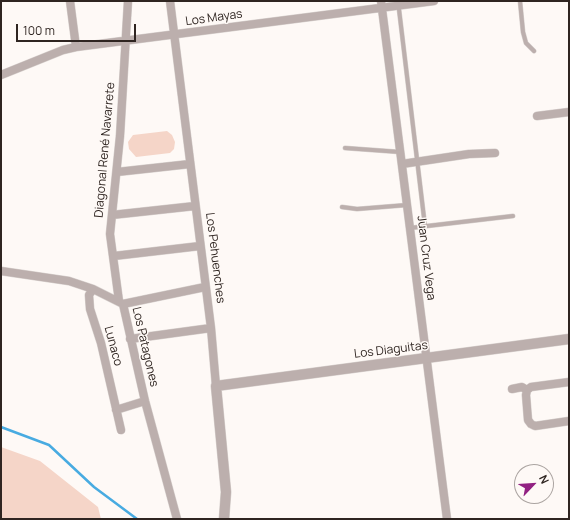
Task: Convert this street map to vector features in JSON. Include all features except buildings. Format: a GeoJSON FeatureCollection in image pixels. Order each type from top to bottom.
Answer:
{"type":"FeatureCollection","features":[{"type":"Feature","properties":{"kind":"street"},"geometry":{"type":"LineString","coordinates":[[70,1],[76,46]]}},
{"type":"Feature","properties":{"kind":"street","name":"Diagonal René Navarrete"},"geometry":{"type":"LineString","coordinates":[[121,302],[110,234],[120,136],[128,1]]}},
{"type":"Feature","properties":{"kind":"street","name":"Los Pehuenches"},"geometry":{"type":"LineString","coordinates":[[170,1],[211,328],[226,492],[224,519]]}},
{"type":"Feature","properties":{"kind":"street","name":"Los Mayas"},"geometry":{"type":"LineString","coordinates":[[1,75],[76,46],[174,35],[382,4],[434,1]]}},
{"type":"Feature","properties":{"kind":"street","name":"Juan Cruz Vega"},"geometry":{"type":"LineString","coordinates":[[382,4],[447,519]]}},
{"type":"Feature","properties":{"kind":"street"},"geometry":{"type":"LineString","coordinates":[[537,116],[569,112]]}},
{"type":"Feature","properties":{"kind":"street"},"geometry":{"type":"LineString","coordinates":[[402,164],[469,154],[495,153]]}},
{"type":"Feature","properties":{"kind":"street"},"geometry":{"type":"LineString","coordinates":[[116,172],[190,164]]}},
{"type":"Feature","properties":{"kind":"street"},"geometry":{"type":"LineString","coordinates":[[112,215],[195,206]]}},
{"type":"Feature","properties":{"kind":"street"},"geometry":{"type":"LineString","coordinates":[[114,256],[200,246]]}},
{"type":"Feature","properties":{"kind":"street","name":"Los Patagones"},"geometry":{"type":"LineString","coordinates":[[1,271],[51,277],[93,289],[121,302],[145,401],[177,519]]}},
{"type":"Feature","properties":{"kind":"street"},"geometry":{"type":"LineString","coordinates":[[121,302],[205,287]]}},
{"type":"Feature","properties":{"kind":"street","name":"Lunaco"},"geometry":{"type":"LineString","coordinates":[[93,289],[89,295],[90,309],[101,343],[121,430]]}},
{"type":"Feature","properties":{"kind":"street"},"geometry":{"type":"LineString","coordinates":[[130,339],[211,328]]}},
{"type":"Feature","properties":{"kind":"street","name":"Los Diaguitas"},"geometry":{"type":"LineString","coordinates":[[216,386],[569,339]]}},
{"type":"Feature","properties":{"kind":"street"},"geometry":{"type":"LineString","coordinates":[[527,390],[533,387],[569,382]]}},
{"type":"Feature","properties":{"kind":"street"},"geometry":{"type":"LineString","coordinates":[[512,388],[522,387],[527,390]]}},
{"type":"Feature","properties":{"kind":"street"},"geometry":{"type":"LineString","coordinates":[[527,390],[528,420],[531,424],[535,426],[569,421]]}},
{"type":"Feature","properties":{"kind":"street"},"geometry":{"type":"LineString","coordinates":[[116,410],[145,401]]}},
{"type":"Feature","properties":{"kind":"lane"},"geometry":{"type":"LineString","coordinates":[[520,1],[523,32],[526,43],[534,51]]}},
{"type":"Feature","properties":{"kind":"lane"},"geometry":{"type":"LineString","coordinates":[[398,3],[425,226]]}},
{"type":"Feature","properties":{"kind":"lane"},"geometry":{"type":"LineString","coordinates":[[345,148],[400,152]]}},
{"type":"Feature","properties":{"kind":"lane"},"geometry":{"type":"LineString","coordinates":[[342,207],[357,210],[407,205]]}},
{"type":"Feature","properties":{"kind":"lane"},"geometry":{"type":"LineString","coordinates":[[410,228],[513,216]]}},
{"type":"Feature","properties":{"kind":"shaded area"},"geometry":{"type":"Polygon","coordinates":[[[167,131],[172,135],[175,142],[174,149],[170,153],[136,157],[129,149],[128,142],[133,135],[167,131]]]}},
{"type":"Feature","properties":{"kind":"shaded area"},"geometry":{"type":"Polygon","coordinates":[[[1,447],[40,461],[98,507],[101,519],[1,519],[1,447]]]}},
{"type":"Feature","properties":{"kind":"waterway"},"geometry":{"type":"LineString","coordinates":[[1,427],[49,445],[94,487],[137,519]]}}]}
